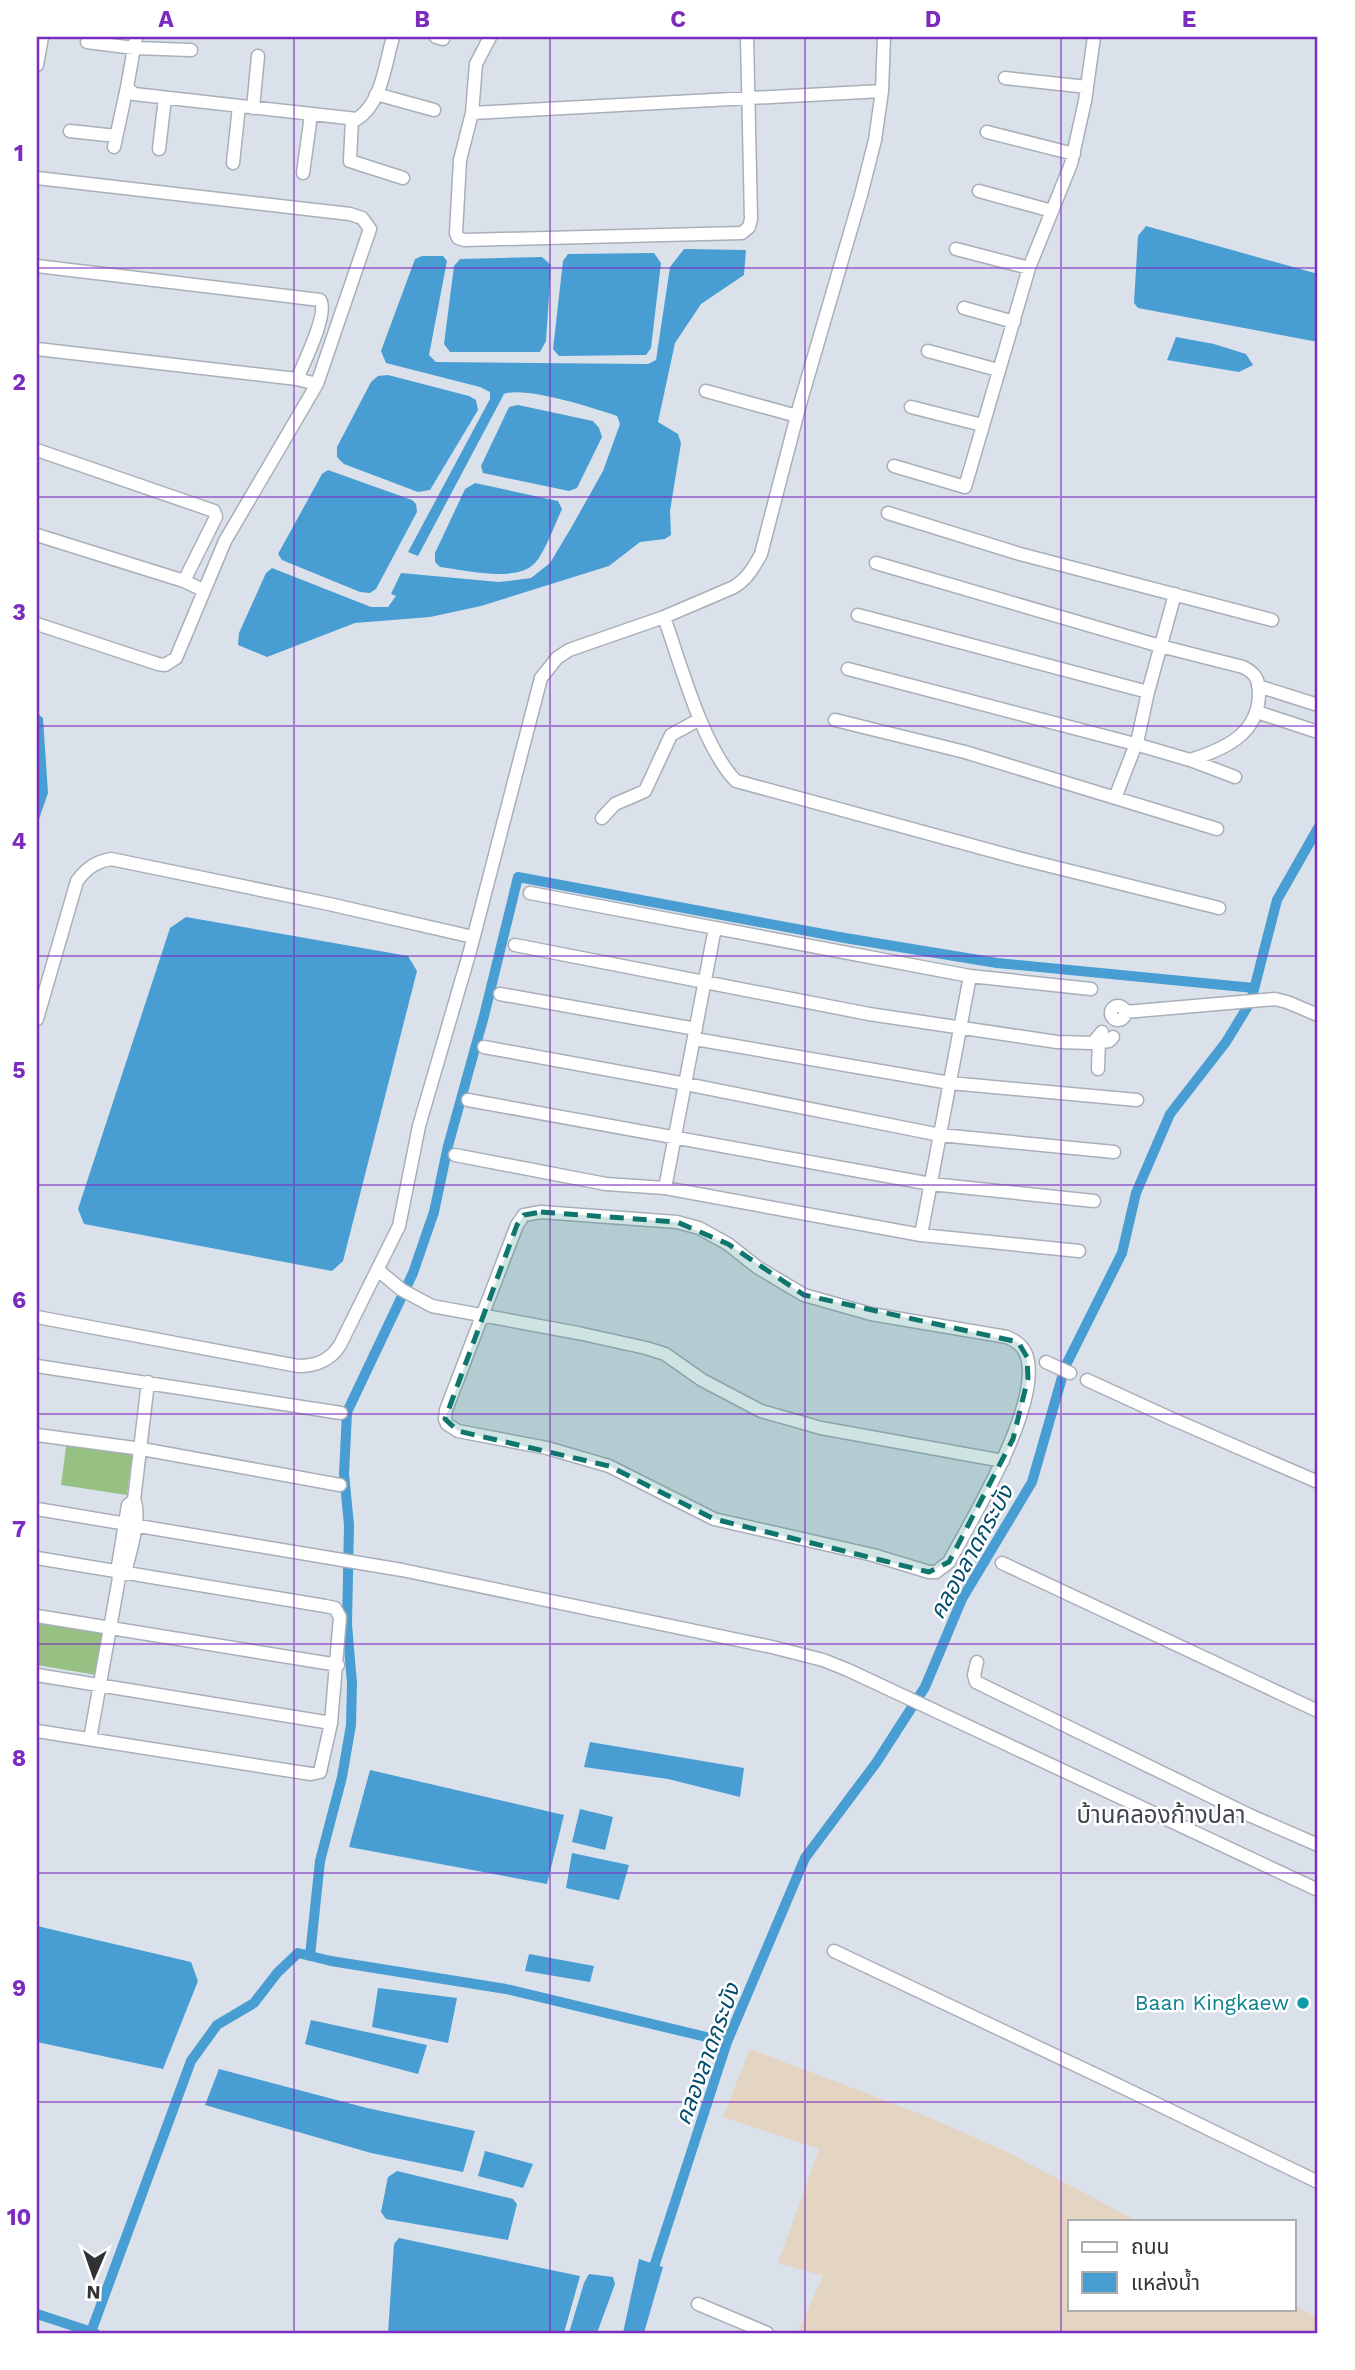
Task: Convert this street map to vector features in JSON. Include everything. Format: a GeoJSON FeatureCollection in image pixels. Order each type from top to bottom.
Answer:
{"type":"FeatureCollection","features":[{"type":"Feature","properties":{"kind":"street"},"geometry":{"type":"LineString","coordinates":[[37,65],[42,37]]}},
{"type":"Feature","properties":{"kind":"street"},"geometry":{"type":"LineString","coordinates":[[127,87],[134,94],[357,119],[366,113],[376,94],[393,37]]}},
{"type":"Feature","properties":{"kind":"street"},"geometry":{"type":"LineString","coordinates":[[489,37],[475,64],[472,113],[460,160],[456,233],[461,239],[569,239],[742,233],[749,227],[751,219],[747,37]]}},
{"type":"Feature","properties":{"kind":"street"},"geometry":{"type":"LineString","coordinates":[[37,1317],[298,1366],[312,1366],[335,1353],[379,1271],[399,1226],[419,1126],[473,937],[541,678],[557,658],[569,650],[723,594],[743,582],[761,554],[797,416],[862,195],[875,140],[882,91],[884,37]]}},
{"type":"Feature","properties":{"kind":"street"},"geometry":{"type":"LineString","coordinates":[[894,466],[965,487],[1029,268],[1074,154],[1094,37]]}},
{"type":"Feature","properties":{"kind":"street"},"geometry":{"type":"LineString","coordinates":[[87,43],[135,42],[191,50]]}},
{"type":"Feature","properties":{"kind":"street"},"geometry":{"type":"LineString","coordinates":[[70,131],[115,141],[135,42]]}},
{"type":"Feature","properties":{"kind":"street"},"geometry":{"type":"LineString","coordinates":[[253,108],[258,56]]}},
{"type":"Feature","properties":{"kind":"street"},"geometry":{"type":"LineString","coordinates":[[1005,78],[1087,87]]}},
{"type":"Feature","properties":{"kind":"street"},"geometry":{"type":"LineString","coordinates":[[472,113],[882,91]]}},
{"type":"Feature","properties":{"kind":"street"},"geometry":{"type":"LineString","coordinates":[[376,94],[435,110]]}},
{"type":"Feature","properties":{"kind":"street"},"geometry":{"type":"LineString","coordinates":[[159,149],[165,98]]}},
{"type":"Feature","properties":{"kind":"street"},"geometry":{"type":"LineString","coordinates":[[233,163],[239,106]]}},
{"type":"Feature","properties":{"kind":"street"},"geometry":{"type":"LineString","coordinates":[[303,173],[311,114]]}},
{"type":"Feature","properties":{"kind":"street"},"geometry":{"type":"LineString","coordinates":[[352,119],[350,161],[403,178]]}},
{"type":"Feature","properties":{"kind":"street"},"geometry":{"type":"LineString","coordinates":[[987,132],[1074,154]]}},
{"type":"Feature","properties":{"kind":"street"},"geometry":{"type":"LineString","coordinates":[[37,178],[350,214],[362,218],[370,229],[317,384],[225,541],[180,651],[172,662],[165,665],[37,624]]}},
{"type":"Feature","properties":{"kind":"street"},"geometry":{"type":"LineString","coordinates":[[979,191],[1052,211]]}},
{"type":"Feature","properties":{"kind":"street"},"geometry":{"type":"LineString","coordinates":[[956,249],[1029,268]]}},
{"type":"Feature","properties":{"kind":"street"},"geometry":{"type":"LineString","coordinates":[[37,266],[320,300],[324,309],[298,379]]}},
{"type":"Feature","properties":{"kind":"street"},"geometry":{"type":"LineString","coordinates":[[964,308],[1014,322]]}},
{"type":"Feature","properties":{"kind":"street"},"geometry":{"type":"LineString","coordinates":[[37,349],[298,379],[317,384]]}},
{"type":"Feature","properties":{"kind":"street"},"geometry":{"type":"LineString","coordinates":[[928,351],[998,370]]}},
{"type":"Feature","properties":{"kind":"street"},"geometry":{"type":"LineString","coordinates":[[706,391],[797,416]]}},
{"type":"Feature","properties":{"kind":"street"},"geometry":{"type":"LineString","coordinates":[[911,407],[982,425]]}},
{"type":"Feature","properties":{"kind":"street"},"geometry":{"type":"LineString","coordinates":[[37,450],[214,510],[216,517],[184,581]]}},
{"type":"Feature","properties":{"kind":"street"},"geometry":{"type":"LineString","coordinates":[[888,513],[1020,554],[1272,620]]}},
{"type":"Feature","properties":{"kind":"street"},"geometry":{"type":"LineString","coordinates":[[37,535],[184,581],[203,590]]}},
{"type":"Feature","properties":{"kind":"street"},"geometry":{"type":"LineString","coordinates":[[876,563],[1160,646],[1243,667],[1255,675],[1258,686],[1257,712],[1247,730],[1240,738],[1222,749],[1191,760]]}},
{"type":"Feature","properties":{"kind":"street"},"geometry":{"type":"LineString","coordinates":[[1115,798],[1136,744],[1175,594]]}},
{"type":"Feature","properties":{"kind":"street"},"geometry":{"type":"LineString","coordinates":[[858,615],[1148,692]]}},
{"type":"Feature","properties":{"kind":"street"},"geometry":{"type":"LineString","coordinates":[[664,617],[700,719],[728,773],[736,781],[1022,859],[1219,908]]}},
{"type":"Feature","properties":{"kind":"street"},"geometry":{"type":"LineString","coordinates":[[848,669],[1136,744],[1191,760],[1235,777]]}},
{"type":"Feature","properties":{"kind":"street"},"geometry":{"type":"LineString","coordinates":[[1258,686],[1318,705]]}},
{"type":"Feature","properties":{"kind":"street"},"geometry":{"type":"LineString","coordinates":[[1257,712],[1318,733]]}},
{"type":"Feature","properties":{"kind":"street"},"geometry":{"type":"LineString","coordinates":[[602,818],[615,804],[649,786],[671,734],[700,719]]}},
{"type":"Feature","properties":{"kind":"street"},"geometry":{"type":"LineString","coordinates":[[835,720],[965,752],[1217,829]]}},
{"type":"Feature","properties":{"kind":"street"},"geometry":{"type":"LineString","coordinates":[[37,1019],[77,881],[86,868],[111,859],[473,937]]}},
{"type":"Feature","properties":{"kind":"street"},"geometry":{"type":"LineString","coordinates":[[530,893],[970,976],[1091,989]]}},
{"type":"Feature","properties":{"kind":"street"},"geometry":{"type":"LineString","coordinates":[[665,1188],[715,928]]}},
{"type":"Feature","properties":{"kind":"street"},"geometry":{"type":"LineString","coordinates":[[515,945],[869,1014],[1057,1042],[1222,1005],[1275,999],[1318,1015]]}},
{"type":"Feature","properties":{"kind":"street"},"geometry":{"type":"LineString","coordinates":[[921,1235],[970,976]]}},
{"type":"Feature","properties":{"kind":"street"},"geometry":{"type":"LineString","coordinates":[[500,994],[950,1083],[1137,1100]]}},
{"type":"Feature","properties":{"kind":"street"},"geometry":{"type":"LineString","coordinates":[[1098,1069],[1109,1029]]}},
{"type":"Feature","properties":{"kind":"street"},"geometry":{"type":"LineString","coordinates":[[484,1047],[686,1084],[940,1136],[1114,1152]]}},
{"type":"Feature","properties":{"kind":"street"},"geometry":{"type":"LineString","coordinates":[[468,1100],[931,1184],[1094,1201]]}},
{"type":"Feature","properties":{"kind":"street"},"geometry":{"type":"LineString","coordinates":[[455,1156],[606,1184],[665,1188],[921,1235],[1079,1251]]}},
{"type":"Feature","properties":{"kind":"street"},"geometry":{"type":"LineString","coordinates":[[541,1212],[677,1222],[699,1228],[728,1244],[757,1267],[804,1295],[871,1314],[1018,1342],[1027,1357],[1028,1378],[1013,1439],[1003,1461],[949,1562],[936,1572],[714,1519],[609,1466],[547,1448],[467,1434],[452,1428],[445,1419],[446,1410],[482,1315],[517,1224],[524,1215],[541,1212]]}},
{"type":"Feature","properties":{"kind":"street"},"geometry":{"type":"LineString","coordinates":[[379,1271],[416,1299],[440,1308],[665,1354],[702,1380],[761,1411],[821,1428],[1003,1461]]}},
{"type":"Feature","properties":{"kind":"street"},"geometry":{"type":"LineString","coordinates":[[1046,1362],[1070,1373]]}},
{"type":"Feature","properties":{"kind":"street"},"geometry":{"type":"LineString","coordinates":[[37,1366],[341,1413]]}},
{"type":"Feature","properties":{"kind":"street"},"geometry":{"type":"LineString","coordinates":[[1087,1380],[1318,1482]]}},
{"type":"Feature","properties":{"kind":"street"},"geometry":{"type":"LineString","coordinates":[[90,1739],[98,1684],[130,1525],[137,1506],[134,1500],[148,1382]]}},
{"type":"Feature","properties":{"kind":"street"},"geometry":{"type":"LineString","coordinates":[[37,1435],[142,1450],[340,1485]]}},
{"type":"Feature","properties":{"kind":"street"},"geometry":{"type":"LineString","coordinates":[[37,1509],[299,1555],[402,1570],[823,1660],[1318,1890]]}},
{"type":"Feature","properties":{"kind":"street"},"geometry":{"type":"LineString","coordinates":[[37,1558],[120,1575],[335,1608],[340,1617],[331,1723],[320,1772],[311,1774],[37,1731]]}},
{"type":"Feature","properties":{"kind":"street"},"geometry":{"type":"LineString","coordinates":[[1002,1563],[1318,1710]]}},
{"type":"Feature","properties":{"kind":"street"},"geometry":{"type":"LineString","coordinates":[[37,1616],[338,1665]]}},
{"type":"Feature","properties":{"kind":"street"},"geometry":{"type":"LineString","coordinates":[[977,1662],[974,1678],[976,1682],[1249,1815],[1318,1845]]}},
{"type":"Feature","properties":{"kind":"street"},"geometry":{"type":"LineString","coordinates":[[37,1675],[331,1723]]}},
{"type":"Feature","properties":{"kind":"street"},"geometry":{"type":"LineString","coordinates":[[834,1951],[1318,2182]]}},
{"type":"Feature","properties":{"kind":"street"},"geometry":{"type":"LineString","coordinates":[[698,2304],[767,2333]]}},
{"type":"Feature","properties":{"kind":"highlighted area"},"geometry":{"type":"Polygon","coordinates":[[[541,1212],[677,1222],[728,1244],[804,1295],[1018,1342],[1027,1357],[1028,1378],[1013,1439],[949,1562],[929,1572],[714,1519],[609,1466],[458,1431],[445,1419],[517,1225],[524,1215],[541,1212]]]}},
{"type":"Feature","properties":{"kind":"shaded area"},"geometry":{"type":"Polygon","coordinates":[[[750,2049],[926,2116],[1007,2152],[1135,2220],[1068,2220],[1068,2310],[1296,2310],[1296,2306],[1318,2318],[1318,2333],[797,2333],[823,2276],[778,2263],[819,2149],[723,2117],[750,2049]]]}},
{"type":"Feature","properties":{"kind":"green space"},"geometry":{"type":"Polygon","coordinates":[[[67,1439],[133,1449],[127,1495],[61,1485],[67,1439]]]}},
{"type":"Feature","properties":{"kind":"green space"},"geometry":{"type":"Polygon","coordinates":[[[37,1621],[103,1631],[96,1675],[37,1665],[37,1621]]]}},
{"type":"Feature","properties":{"kind":"water"},"geometry":{"type":"Polygon","coordinates":[[[1146,226],[1318,274],[1318,342],[1138,308],[1134,303],[1138,236],[1146,226]]]}},
{"type":"Feature","properties":{"kind":"water"},"geometry":{"type":"Polygon","coordinates":[[[684,249],[746,250],[744,275],[701,304],[675,343],[658,422],[678,434],[681,443],[670,511],[671,535],[665,539],[640,542],[609,566],[481,606],[430,617],[355,623],[267,657],[238,645],[239,633],[266,573],[272,568],[371,607],[388,607],[396,596],[391,594],[401,573],[499,582],[531,578],[550,563],[603,471],[620,424],[617,416],[543,395],[514,392],[504,394],[418,556],[408,552],[490,399],[490,392],[480,387],[386,363],[381,351],[415,259],[422,256],[443,256],[447,261],[429,355],[436,362],[648,364],[656,360],[670,267],[684,249]]]}},
{"type":"Feature","properties":{"kind":"water"},"geometry":{"type":"Polygon","coordinates":[[[654,253],[661,263],[651,348],[646,355],[559,356],[553,349],[563,261],[568,254],[654,253]]]}},
{"type":"Feature","properties":{"kind":"water"},"geometry":{"type":"Polygon","coordinates":[[[542,257],[551,265],[546,341],[540,352],[450,352],[444,344],[454,266],[460,259],[542,257]]]}},
{"type":"Feature","properties":{"kind":"water"},"geometry":{"type":"Polygon","coordinates":[[[1176,337],[1214,344],[1246,354],[1253,365],[1239,372],[1167,360],[1176,337]]]}},
{"type":"Feature","properties":{"kind":"water"},"geometry":{"type":"Polygon","coordinates":[[[388,375],[476,400],[478,410],[430,490],[418,492],[344,464],[337,457],[337,447],[371,382],[378,376],[388,375]]]}},
{"type":"Feature","properties":{"kind":"water"},"geometry":{"type":"Polygon","coordinates":[[[518,405],[593,421],[599,428],[602,437],[577,488],[569,491],[483,473],[481,466],[509,407],[518,405]]]}},
{"type":"Feature","properties":{"kind":"water"},"geometry":{"type":"Polygon","coordinates":[[[328,470],[412,500],[416,504],[417,512],[376,589],[370,593],[360,592],[282,560],[278,554],[322,474],[328,470]]]}},
{"type":"Feature","properties":{"kind":"water"},"geometry":{"type":"Polygon","coordinates":[[[475,483],[558,501],[562,509],[550,538],[538,559],[527,569],[490,574],[440,567],[435,562],[435,553],[465,489],[475,483]]]}},
{"type":"Feature","properties":{"kind":"water"},"geometry":{"type":"Polygon","coordinates":[[[37,713],[43,718],[48,793],[37,825],[37,713]]]}},
{"type":"Feature","properties":{"kind":"water"},"geometry":{"type":"Polygon","coordinates":[[[186,917],[408,956],[417,971],[343,1261],[332,1271],[84,1224],[78,1209],[170,928],[186,917]]]}},
{"type":"Feature","properties":{"kind":"water"},"geometry":{"type":"Polygon","coordinates":[[[590,1742],[744,1768],[740,1797],[668,1779],[584,1767],[590,1742]]]}},
{"type":"Feature","properties":{"kind":"water"},"geometry":{"type":"Polygon","coordinates":[[[370,1770],[564,1815],[547,1884],[349,1847],[370,1770]]]}},
{"type":"Feature","properties":{"kind":"water"},"geometry":{"type":"Polygon","coordinates":[[[580,1809],[613,1817],[605,1850],[572,1842],[580,1809]]]}},
{"type":"Feature","properties":{"kind":"water"},"geometry":{"type":"Polygon","coordinates":[[[572,1853],[629,1865],[619,1900],[566,1888],[572,1853]]]}},
{"type":"Feature","properties":{"kind":"water"},"geometry":{"type":"Polygon","coordinates":[[[37,1926],[191,1962],[198,1981],[163,2069],[37,2042],[37,1926]]]}},
{"type":"Feature","properties":{"kind":"water"},"geometry":{"type":"Polygon","coordinates":[[[529,1954],[594,1966],[590,1982],[525,1971],[529,1954]]]}},
{"type":"Feature","properties":{"kind":"water"},"geometry":{"type":"Polygon","coordinates":[[[378,1988],[457,1998],[448,2043],[372,2027],[378,1988]]]}},
{"type":"Feature","properties":{"kind":"water"},"geometry":{"type":"Polygon","coordinates":[[[311,2020],[427,2045],[418,2074],[305,2044],[311,2020]]]}},
{"type":"Feature","properties":{"kind":"water"},"geometry":{"type":"Polygon","coordinates":[[[219,2069],[367,2108],[475,2131],[463,2172],[371,2153],[205,2105],[219,2069]]]}},
{"type":"Feature","properties":{"kind":"water"},"geometry":{"type":"Polygon","coordinates":[[[485,2151],[533,2164],[523,2188],[478,2176],[485,2151]]]}},
{"type":"Feature","properties":{"kind":"water"},"geometry":{"type":"Polygon","coordinates":[[[397,2171],[513,2199],[517,2204],[508,2240],[386,2219],[381,2212],[388,2177],[397,2171]]]}},
{"type":"Feature","properties":{"kind":"water"},"geometry":{"type":"Polygon","coordinates":[[[399,2238],[580,2276],[564,2333],[388,2333],[394,2244],[399,2238]]]}},
{"type":"Feature","properties":{"kind":"water"},"geometry":{"type":"Polygon","coordinates":[[[639,2259],[663,2267],[644,2333],[623,2333],[639,2259]]]}},
{"type":"Feature","properties":{"kind":"water"},"geometry":{"type":"Polygon","coordinates":[[[589,2274],[613,2277],[615,2284],[597,2333],[569,2333],[584,2283],[589,2274]]]}},
{"type":"Feature","properties":{"kind":"waterway","name":"คลองลาดกระบัง"},"geometry":{"type":"LineString","coordinates":[[651,2276],[727,2042],[805,1858],[876,1763],[925,1687],[962,1599],[1032,1482],[1065,1367],[1122,1253],[1136,1193],[1170,1114],[1226,1042],[1251,1001],[1277,900],[1318,828]]}},
{"type":"Feature","properties":{"kind":"waterway"},"geometry":{"type":"LineString","coordinates":[[310,1956],[320,1861],[342,1777],[351,1725],[352,1683],[347,1625],[349,1525],[344,1474],[347,1412],[413,1273],[434,1212],[448,1146],[484,1016],[518,877],[845,938],[997,963],[1254,988]]}},
{"type":"Feature","properties":{"kind":"waterway"},"geometry":{"type":"LineString","coordinates":[[91,2332],[191,2061],[217,2025],[254,2003],[278,1972],[298,1953],[331,1961],[506,1989],[727,2042]]}},
{"type":"Feature","properties":{"kind":"waterway"},"geometry":{"type":"LineString","coordinates":[[37,2314],[95,2333]]}},
{"type":"Feature","properties":{"kind":"place","name":"Baan Kingkaew"},"geometry":{"type":"Point","coordinates":[1303,2003]}},
{"type":"Feature","properties":{"kind":"district","name":"บ้านคลองก้างปลา"},"geometry":{"type":"Point","coordinates":[1161,1815]}}]}
